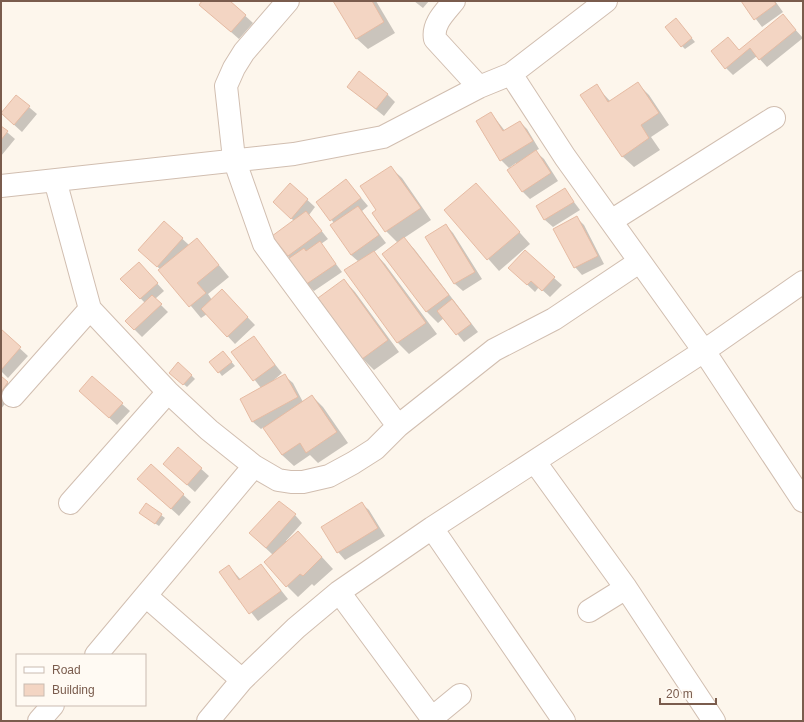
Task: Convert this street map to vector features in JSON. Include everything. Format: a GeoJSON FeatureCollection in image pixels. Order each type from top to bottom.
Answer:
{"type":"FeatureCollection","features":[{"type":"Feature","properties":{"kind":"street"},"geometry":{"type":"LineString","coordinates":[[288,1],[244,52],[234,68],[226,86],[234,159],[264,244],[398,426]]}},
{"type":"Feature","properties":{"kind":"street"},"geometry":{"type":"LineString","coordinates":[[454,1],[435,29],[435,40],[479,86]]}},
{"type":"Feature","properties":{"kind":"street"},"geometry":{"type":"LineString","coordinates":[[1,186],[234,159],[294,154],[383,137],[479,86],[511,74],[606,1]]}},
{"type":"Feature","properties":{"kind":"street"},"geometry":{"type":"LineString","coordinates":[[511,74],[565,157],[704,351],[803,502]]}},
{"type":"Feature","properties":{"kind":"street"},"geometry":{"type":"LineString","coordinates":[[611,221],[774,118]]}},
{"type":"Feature","properties":{"kind":"street"},"geometry":{"type":"LineString","coordinates":[[55,180],[79,274],[90,308],[168,392],[209,430],[254,466],[278,480],[291,482],[303,482],[329,476],[353,463],[375,449],[398,426],[494,350],[554,319],[639,262]]}},
{"type":"Feature","properties":{"kind":"street"},"geometry":{"type":"LineString","coordinates":[[208,721],[242,680],[296,628],[339,592],[432,528],[704,351],[803,282]]}},
{"type":"Feature","properties":{"kind":"street"},"geometry":{"type":"LineString","coordinates":[[13,396],[90,308]]}},
{"type":"Feature","properties":{"kind":"street"},"geometry":{"type":"LineString","coordinates":[[70,503],[168,392]]}},
{"type":"Feature","properties":{"kind":"street"},"geometry":{"type":"LineString","coordinates":[[535,462],[626,588],[714,721]]}},
{"type":"Feature","properties":{"kind":"street"},"geometry":{"type":"LineString","coordinates":[[97,654],[254,466]]}},
{"type":"Feature","properties":{"kind":"street"},"geometry":{"type":"LineString","coordinates":[[432,528],[564,721]]}},
{"type":"Feature","properties":{"kind":"street"},"geometry":{"type":"LineString","coordinates":[[589,611],[626,588]]}},
{"type":"Feature","properties":{"kind":"street"},"geometry":{"type":"LineString","coordinates":[[339,592],[433,720],[460,695]]}},
{"type":"Feature","properties":{"kind":"street"},"geometry":{"type":"LineString","coordinates":[[146,596],[242,680]]}},
{"type":"Feature","properties":{"kind":"street"},"geometry":{"type":"LineString","coordinates":[[39,721],[51,706]]}},
{"type":"Feature","properties":{"kind":"building"},"geometry":{"type":"Polygon","coordinates":[[[202,1],[230,1],[246,15],[231,32],[199,5],[202,1]]]}},
{"type":"Feature","properties":{"kind":"building"},"geometry":{"type":"Polygon","coordinates":[[[333,1],[372,1],[384,22],[356,39],[333,1]]]}},
{"type":"Feature","properties":{"kind":"building"},"geometry":{"type":"Polygon","coordinates":[[[741,1],[774,1],[776,4],[754,20],[741,1]]]}},
{"type":"Feature","properties":{"kind":"building"},"geometry":{"type":"Polygon","coordinates":[[[783,14],[796,30],[759,60],[750,48],[725,69],[711,51],[728,37],[739,50],[783,14]]]}},
{"type":"Feature","properties":{"kind":"building"},"geometry":{"type":"Polygon","coordinates":[[[676,18],[692,38],[681,47],[665,27],[676,18]]]}},
{"type":"Feature","properties":{"kind":"building"},"geometry":{"type":"Polygon","coordinates":[[[359,71],[388,94],[376,109],[347,87],[359,71]]]}},
{"type":"Feature","properties":{"kind":"building"},"geometry":{"type":"Polygon","coordinates":[[[638,82],[659,113],[641,125],[649,138],[622,157],[580,95],[597,84],[608,102],[638,82]]]}},
{"type":"Feature","properties":{"kind":"building"},"geometry":{"type":"Polygon","coordinates":[[[16,95],[30,106],[14,125],[1,113],[16,95]]]}},
{"type":"Feature","properties":{"kind":"building"},"geometry":{"type":"Polygon","coordinates":[[[491,112],[503,131],[520,121],[533,141],[500,161],[476,121],[491,112]]]}},
{"type":"Feature","properties":{"kind":"building"},"geometry":{"type":"Polygon","coordinates":[[[1,126],[8,131],[1,140],[1,126]]]}},
{"type":"Feature","properties":{"kind":"building"},"geometry":{"type":"Polygon","coordinates":[[[536,150],[551,173],[522,192],[507,170],[536,150]]]}},
{"type":"Feature","properties":{"kind":"building"},"geometry":{"type":"Polygon","coordinates":[[[391,166],[421,208],[385,232],[372,213],[376,210],[360,186],[391,166]]]}},
{"type":"Feature","properties":{"kind":"building"},"geometry":{"type":"Polygon","coordinates":[[[346,179],[361,198],[330,221],[316,202],[346,179]]]}},
{"type":"Feature","properties":{"kind":"building"},"geometry":{"type":"Polygon","coordinates":[[[290,183],[308,199],[291,219],[273,202],[290,183]]]}},
{"type":"Feature","properties":{"kind":"building"},"geometry":{"type":"Polygon","coordinates":[[[476,183],[520,232],[487,260],[444,210],[476,183]]]}},
{"type":"Feature","properties":{"kind":"building"},"geometry":{"type":"Polygon","coordinates":[[[565,188],[574,202],[544,220],[536,206],[565,188]]]}},
{"type":"Feature","properties":{"kind":"building"},"geometry":{"type":"Polygon","coordinates":[[[358,206],[379,235],[351,255],[330,225],[358,206]]]}},
{"type":"Feature","properties":{"kind":"building"},"geometry":{"type":"Polygon","coordinates":[[[306,211],[322,231],[288,256],[272,236],[306,211]]]}},
{"type":"Feature","properties":{"kind":"building"},"geometry":{"type":"Polygon","coordinates":[[[577,216],[598,256],[574,268],[553,229],[577,216]]]}},
{"type":"Feature","properties":{"kind":"building"},"geometry":{"type":"Polygon","coordinates":[[[164,221],[183,238],[157,267],[138,250],[164,221]]]}},
{"type":"Feature","properties":{"kind":"building"},"geometry":{"type":"Polygon","coordinates":[[[446,224],[475,272],[454,284],[425,237],[446,224]]]}},
{"type":"Feature","properties":{"kind":"building"},"geometry":{"type":"Polygon","coordinates":[[[404,237],[449,295],[426,312],[382,254],[404,237]]]}},
{"type":"Feature","properties":{"kind":"building"},"geometry":{"type":"Polygon","coordinates":[[[197,238],[219,265],[197,283],[206,293],[189,307],[158,270],[197,238]]]}},
{"type":"Feature","properties":{"kind":"building"},"geometry":{"type":"Polygon","coordinates":[[[320,241],[336,264],[305,285],[288,259],[304,248],[306,251],[320,241]]]}},
{"type":"Feature","properties":{"kind":"building"},"geometry":{"type":"Polygon","coordinates":[[[525,250],[555,277],[542,291],[531,281],[527,285],[508,268],[525,250]]]}},
{"type":"Feature","properties":{"kind":"building"},"geometry":{"type":"Polygon","coordinates":[[[374,251],[426,323],[397,343],[344,270],[374,251]]]}},
{"type":"Feature","properties":{"kind":"building"},"geometry":{"type":"Polygon","coordinates":[[[139,262],[158,283],[140,299],[120,279],[139,262]]]}},
{"type":"Feature","properties":{"kind":"building"},"geometry":{"type":"Polygon","coordinates":[[[344,279],[388,340],[362,359],[318,298],[344,279]]]}},
{"type":"Feature","properties":{"kind":"building"},"geometry":{"type":"Polygon","coordinates":[[[222,289],[248,317],[227,337],[201,309],[222,289]]]}},
{"type":"Feature","properties":{"kind":"building"},"geometry":{"type":"Polygon","coordinates":[[[152,295],[162,304],[134,330],[125,321],[152,295]]]}},
{"type":"Feature","properties":{"kind":"building"},"geometry":{"type":"Polygon","coordinates":[[[452,299],[471,324],[456,335],[437,311],[452,299]]]}},
{"type":"Feature","properties":{"kind":"building"},"geometry":{"type":"Polygon","coordinates":[[[1,329],[21,347],[1,370],[1,329]]]}},
{"type":"Feature","properties":{"kind":"building"},"geometry":{"type":"Polygon","coordinates":[[[254,336],[275,365],[253,381],[231,352],[254,336]]]}},
{"type":"Feature","properties":{"kind":"building"},"geometry":{"type":"Polygon","coordinates":[[[223,351],[232,362],[218,373],[209,362],[223,351]]]}},
{"type":"Feature","properties":{"kind":"building"},"geometry":{"type":"Polygon","coordinates":[[[178,362],[192,375],[183,385],[169,373],[178,362]]]}},
{"type":"Feature","properties":{"kind":"building"},"geometry":{"type":"Polygon","coordinates":[[[285,374],[298,397],[252,422],[240,399],[285,374]]]}},
{"type":"Feature","properties":{"kind":"building"},"geometry":{"type":"Polygon","coordinates":[[[1,376],[8,382],[1,392],[1,376]]]}},
{"type":"Feature","properties":{"kind":"building"},"geometry":{"type":"Polygon","coordinates":[[[92,376],[123,403],[109,418],[79,391],[92,376]]]}},
{"type":"Feature","properties":{"kind":"building"},"geometry":{"type":"Polygon","coordinates":[[[312,395],[337,432],[306,453],[300,443],[282,455],[263,428],[312,395]]]}},
{"type":"Feature","properties":{"kind":"building"},"geometry":{"type":"Polygon","coordinates":[[[178,447],[202,468],[187,485],[163,464],[178,447]]]}},
{"type":"Feature","properties":{"kind":"building"},"geometry":{"type":"Polygon","coordinates":[[[151,464],[184,494],[171,509],[137,479],[151,464]]]}},
{"type":"Feature","properties":{"kind":"building"},"geometry":{"type":"Polygon","coordinates":[[[279,501],[296,514],[266,548],[249,533],[279,501]]]}},
{"type":"Feature","properties":{"kind":"building"},"geometry":{"type":"Polygon","coordinates":[[[362,502],[378,528],[337,553],[321,527],[362,502]]]}},
{"type":"Feature","properties":{"kind":"building"},"geometry":{"type":"Polygon","coordinates":[[[146,503],[162,514],[155,524],[139,513],[146,503]]]}},
{"type":"Feature","properties":{"kind":"building"},"geometry":{"type":"Polygon","coordinates":[[[298,531],[322,557],[303,576],[300,574],[286,587],[264,562],[298,531]]]}},
{"type":"Feature","properties":{"kind":"building"},"geometry":{"type":"Polygon","coordinates":[[[261,564],[281,591],[249,614],[219,572],[229,565],[239,580],[261,564]]]}}]}
